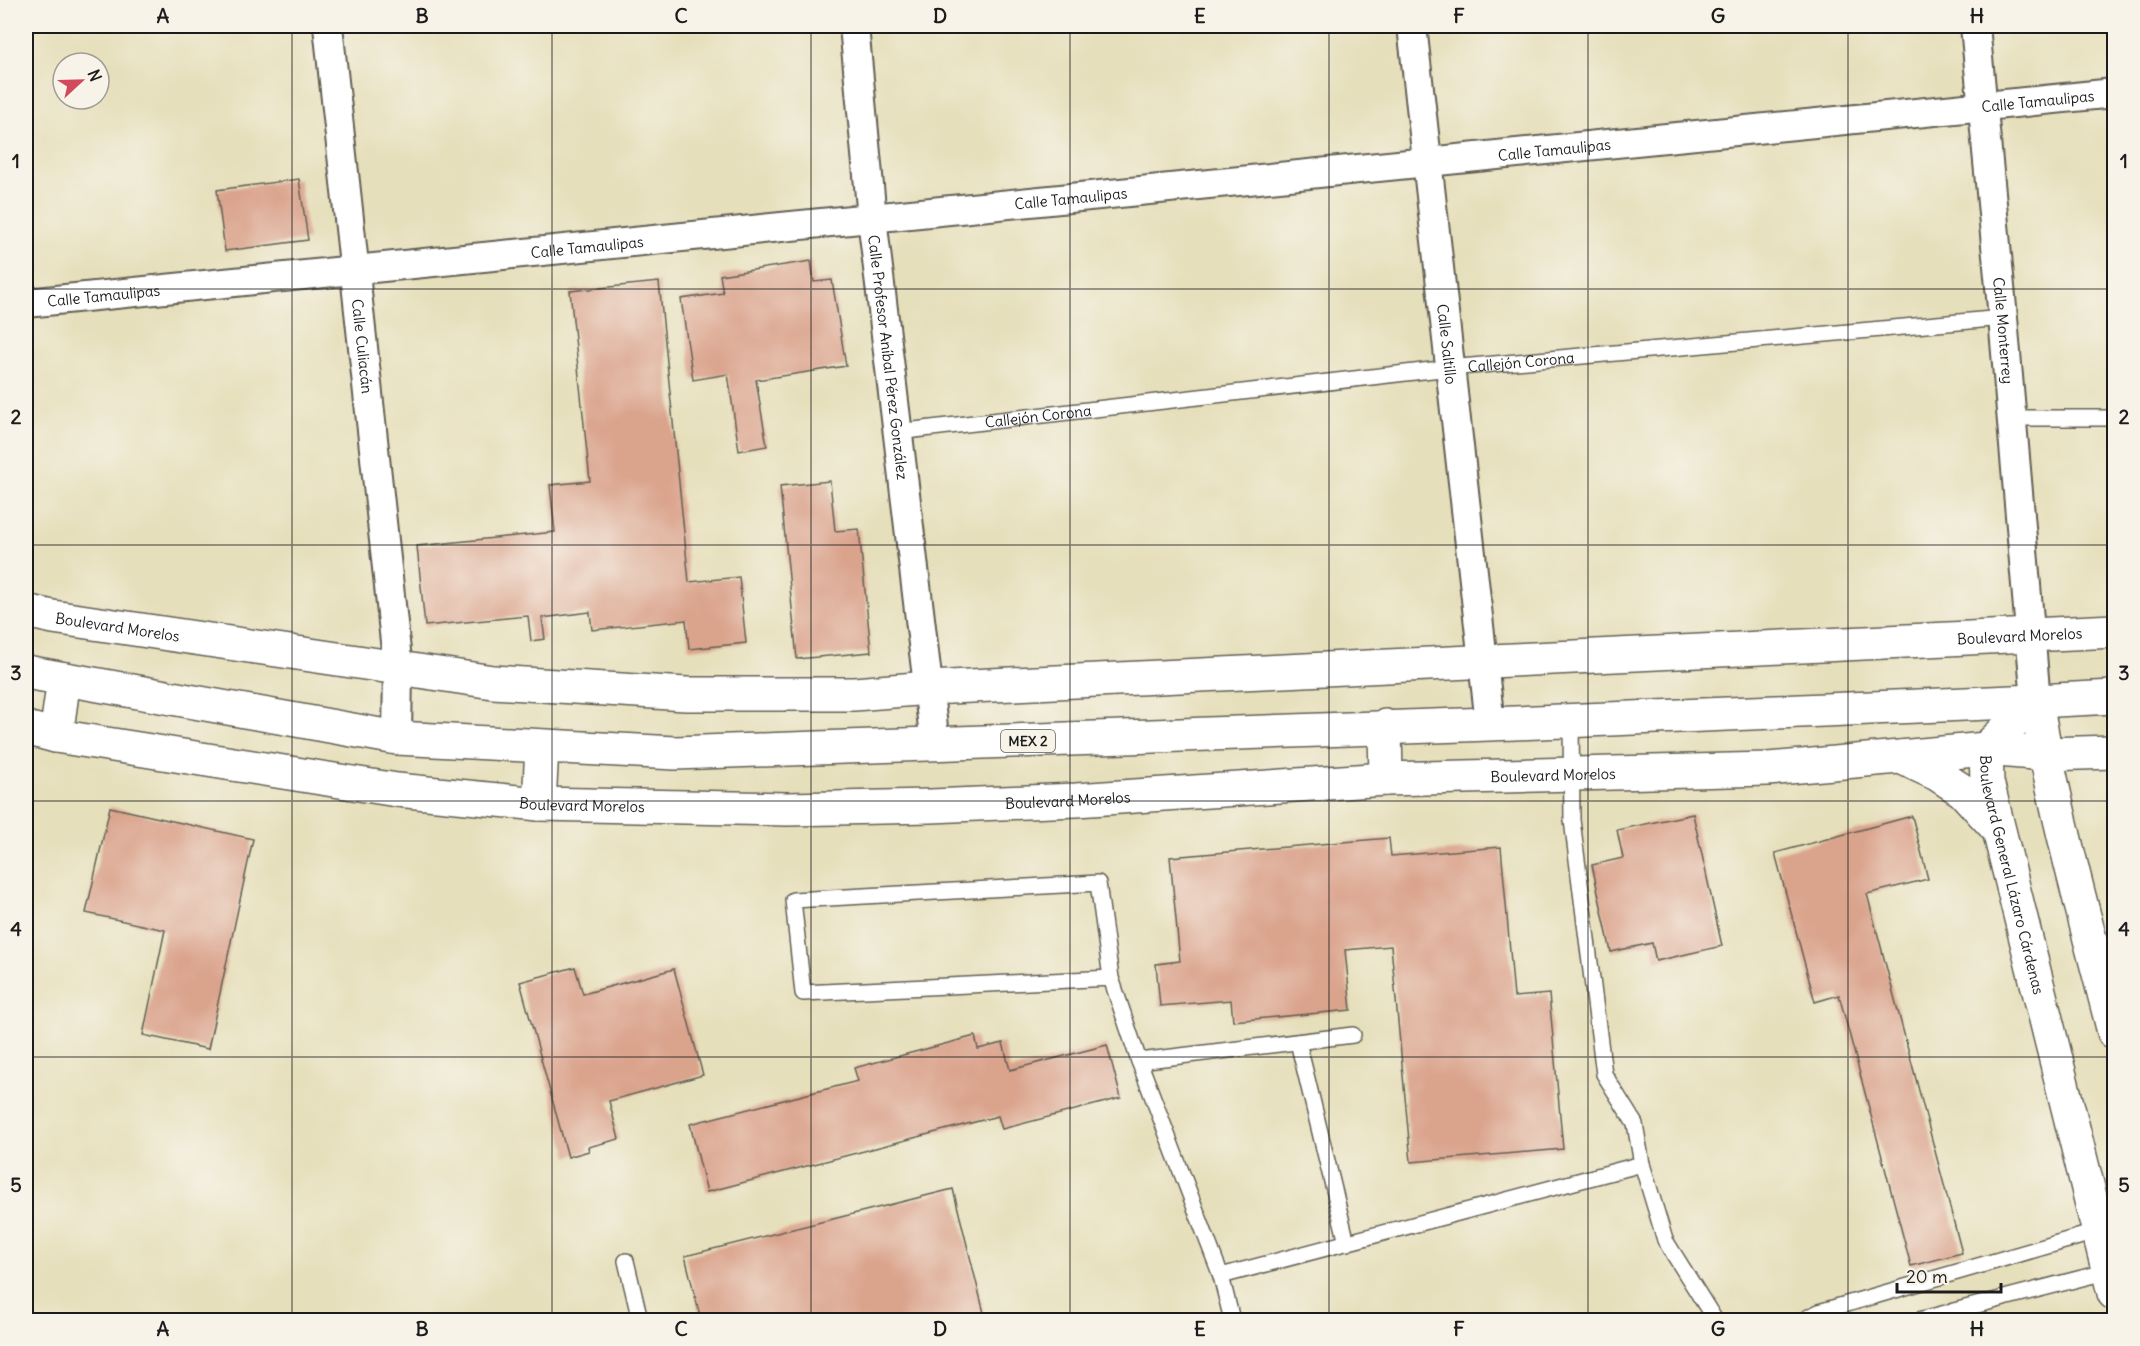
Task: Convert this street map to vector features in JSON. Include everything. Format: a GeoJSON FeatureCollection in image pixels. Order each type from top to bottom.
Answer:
{"type":"FeatureCollection","features":[{"type":"Feature","properties":{"kind":"street","name":"Calle Culiacán"},"geometry":{"type":"LineString","coordinates":[[328,26],[398,669],[397,738]]}},
{"type":"Feature","properties":{"kind":"street","name":"Calle Profesor Aníbal Pérez González"},"geometry":{"type":"LineString","coordinates":[[854,26],[872,218],[935,744]]}},
{"type":"Feature","properties":{"kind":"street","name":"Calle Saltillo"},"geometry":{"type":"LineString","coordinates":[[1412,26],[1449,368],[1485,661],[1490,724]]}},
{"type":"Feature","properties":{"kind":"street","name":"Calle Monterrey"},"geometry":{"type":"LineString","coordinates":[[1975,26],[2036,701]]}},
{"type":"Feature","properties":{"kind":"street","name":"Calle Tamaulipas"},"geometry":{"type":"LineString","coordinates":[[26,303],[2115,93]]}},
{"type":"Feature","properties":{"kind":"street","name":"Boulevard Morelos"},"geometry":{"type":"LineString","coordinates":[[26,611],[53,617],[493,682],[686,694],[854,694],[929,688],[2115,631]]}},
{"type":"Feature","properties":{"kind":"street","name":"MEX 2"},"geometry":{"type":"LineString","coordinates":[[26,672],[397,738],[675,753],[1490,724],[2115,697]]}},
{"type":"Feature","properties":{"kind":"street"},"geometry":{"type":"LineString","coordinates":[[41,732],[64,680]]}},
{"type":"Feature","properties":{"kind":"street","name":"Boulevard General Lázaro Cárdenas"},"geometry":{"type":"LineString","coordinates":[[2036,701],[1986,748],[1987,782],[2107,1228],[2112,1282]]}},
{"type":"Feature","properties":{"kind":"street"},"geometry":{"type":"LineString","coordinates":[[2036,701],[2062,829],[2115,1032]]}},
{"type":"Feature","properties":{"kind":"street"},"geometry":{"type":"LineString","coordinates":[[1385,726],[1386,779]]}},
{"type":"Feature","properties":{"kind":"street","name":"Boulevard Morelos"},"geometry":{"type":"LineString","coordinates":[[41,732],[397,790],[539,804],[787,809],[1076,800],[1386,779],[1768,769],[1986,748],[2045,754],[2115,752]]}},
{"type":"Feature","properties":{"kind":"street"},"geometry":{"type":"LineString","coordinates":[[539,804],[542,747]]}},
{"type":"Feature","properties":{"kind":"street"},"geometry":{"type":"LineString","coordinates":[[1901,757],[1937,774],[1963,791],[2000,831]]}},
{"type":"Feature","properties":{"kind":"lane","name":"Callejón Corona"},"geometry":{"type":"LineString","coordinates":[[897,432],[1449,368],[2003,318]]}},
{"type":"Feature","properties":{"kind":"lane"},"geometry":{"type":"LineString","coordinates":[[2012,418],[2115,418]]}},
{"type":"Feature","properties":{"kind":"lane"},"geometry":{"type":"LineString","coordinates":[[1571,720],[1572,820],[1604,1074],[1635,1124],[1642,1164],[1665,1240],[1715,1320]]}},
{"type":"Feature","properties":{"kind":"lane"},"geometry":{"type":"LineString","coordinates":[[1111,978],[803,993],[793,900],[1098,883],[1111,978],[1139,1060],[1221,1276],[1232,1320]]}},
{"type":"Feature","properties":{"kind":"lane"},"geometry":{"type":"LineString","coordinates":[[1139,1060],[1353,1035]]}},
{"type":"Feature","properties":{"kind":"lane"},"geometry":{"type":"LineString","coordinates":[[1298,1041],[1347,1243]]}},
{"type":"Feature","properties":{"kind":"lane"},"geometry":{"type":"LineString","coordinates":[[1221,1276],[1642,1164]]}},
{"type":"Feature","properties":{"kind":"lane"},"geometry":{"type":"LineString","coordinates":[[1803,1320],[1819,1312],[2107,1228]]}},
{"type":"Feature","properties":{"kind":"lane"},"geometry":{"type":"LineString","coordinates":[[626,1262],[640,1320]]}},
{"type":"Feature","properties":{"kind":"lane"},"geometry":{"type":"LineString","coordinates":[[1919,1320],[2112,1282]]}},
{"type":"Feature","properties":{"kind":"building"},"geometry":{"type":"Polygon","coordinates":[[[299,179],[308,240],[225,251],[217,190],[299,179]]]}},
{"type":"Feature","properties":{"kind":"building"},"geometry":{"type":"Polygon","coordinates":[[[811,261],[814,282],[832,280],[846,366],[756,380],[767,446],[739,451],[728,374],[693,380],[681,299],[723,293],[720,275],[811,261]]]}},
{"type":"Feature","properties":{"kind":"building"},"geometry":{"type":"Polygon","coordinates":[[[659,282],[689,582],[739,577],[746,643],[689,649],[686,620],[592,630],[590,612],[542,618],[545,639],[531,641],[528,616],[425,626],[417,546],[555,532],[550,485],[590,481],[570,291],[659,282]]]}},
{"type":"Feature","properties":{"kind":"building"},"geometry":{"type":"Polygon","coordinates":[[[830,481],[835,531],[859,529],[871,652],[797,659],[780,486],[830,481]]]}},
{"type":"Feature","properties":{"kind":"building"},"geometry":{"type":"Polygon","coordinates":[[[110,807],[253,839],[208,1049],[143,1035],[165,930],[86,913],[110,807]]]}},
{"type":"Feature","properties":{"kind":"building"},"geometry":{"type":"Polygon","coordinates":[[[1693,814],[1722,946],[1656,961],[1652,943],[1611,952],[1592,865],[1623,858],[1617,830],[1693,814]]]}},
{"type":"Feature","properties":{"kind":"building"},"geometry":{"type":"Polygon","coordinates":[[[1912,816],[1928,879],[1867,894],[1962,1253],[1911,1266],[1839,995],[1815,1002],[1775,853],[1912,816]]]}},
{"type":"Feature","properties":{"kind":"building"},"geometry":{"type":"Polygon","coordinates":[[[1389,838],[1391,856],[1501,847],[1514,997],[1549,994],[1563,1149],[1411,1162],[1391,946],[1345,950],[1351,1010],[1233,1021],[1231,1000],[1160,1006],[1156,964],[1180,961],[1170,857],[1389,838]]]}},
{"type":"Feature","properties":{"kind":"building"},"geometry":{"type":"Polygon","coordinates":[[[575,967],[583,994],[674,969],[703,1075],[609,1101],[619,1139],[588,1147],[589,1151],[568,1157],[520,982],[575,967]]]}},
{"type":"Feature","properties":{"kind":"building"},"geometry":{"type":"Polygon","coordinates":[[[975,1036],[978,1049],[1003,1043],[1010,1070],[1107,1045],[1121,1098],[1002,1129],[998,1116],[707,1192],[690,1124],[858,1081],[854,1068],[975,1036]]]}},
{"type":"Feature","properties":{"kind":"building"},"geometry":{"type":"Polygon","coordinates":[[[953,1189],[985,1317],[972,1320],[701,1320],[685,1256],[953,1189]]]}}]}
